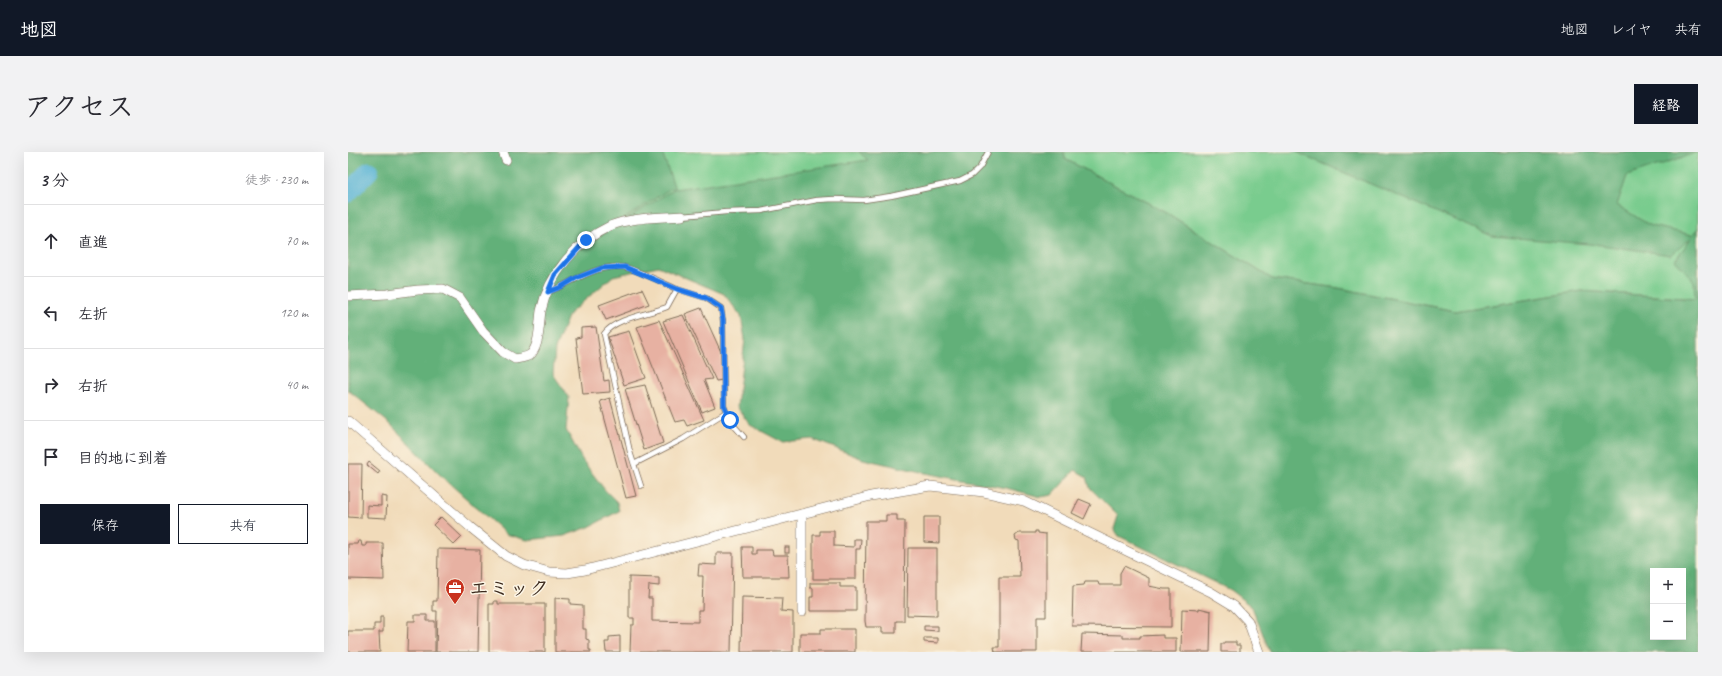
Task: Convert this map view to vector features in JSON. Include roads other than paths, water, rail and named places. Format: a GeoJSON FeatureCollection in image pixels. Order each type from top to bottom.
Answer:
{"type":"FeatureCollection","features":[{"type":"Feature","properties":{"kind":"street"},"geometry":{"type":"LineString","coordinates":[[348,296],[443,289],[460,298],[483,331],[503,352],[515,359],[526,357],[532,353],[538,338],[542,310],[555,275],[586,240],[610,226],[629,221],[682,216]]}},
{"type":"Feature","properties":{"kind":"street"},"geometry":{"type":"LineString","coordinates":[[348,421],[470,527],[506,556],[536,570],[567,573],[585,570],[871,496],[930,486],[984,492],[1024,501],[1211,592],[1234,606],[1248,621],[1259,652]]}},
{"type":"Feature","properties":{"kind":"street"},"geometry":{"type":"LineString","coordinates":[[802,514],[802,612]]}},
{"type":"Feature","properties":{"kind":"lane"},"geometry":{"type":"LineString","coordinates":[[682,216],[726,212],[761,211],[817,200],[864,200],[892,196],[960,181],[972,176],[980,167],[988,152]]}},
{"type":"Feature","properties":{"kind":"lane"},"geometry":{"type":"LineString","coordinates":[[548,292],[561,287],[576,278],[602,268],[625,267],[677,289],[706,298],[721,308],[723,320],[724,406],[730,420],[744,437]]}},
{"type":"Feature","properties":{"kind":"lane"},"geometry":{"type":"LineString","coordinates":[[641,486],[634,464],[604,334],[608,328],[625,320],[667,307],[677,289]]}},
{"type":"Feature","properties":{"kind":"lane"},"geometry":{"type":"LineString","coordinates":[[634,464],[683,438],[726,412]]}},
{"type":"Feature","properties":{"kind":"waterway"},"geometry":{"type":"LineString","coordinates":[[348,193],[369,171]]}},
{"type":"Feature","properties":{"kind":"place","name":"エミック"},"geometry":{"type":"Point","coordinates":[455,605]}}]}
